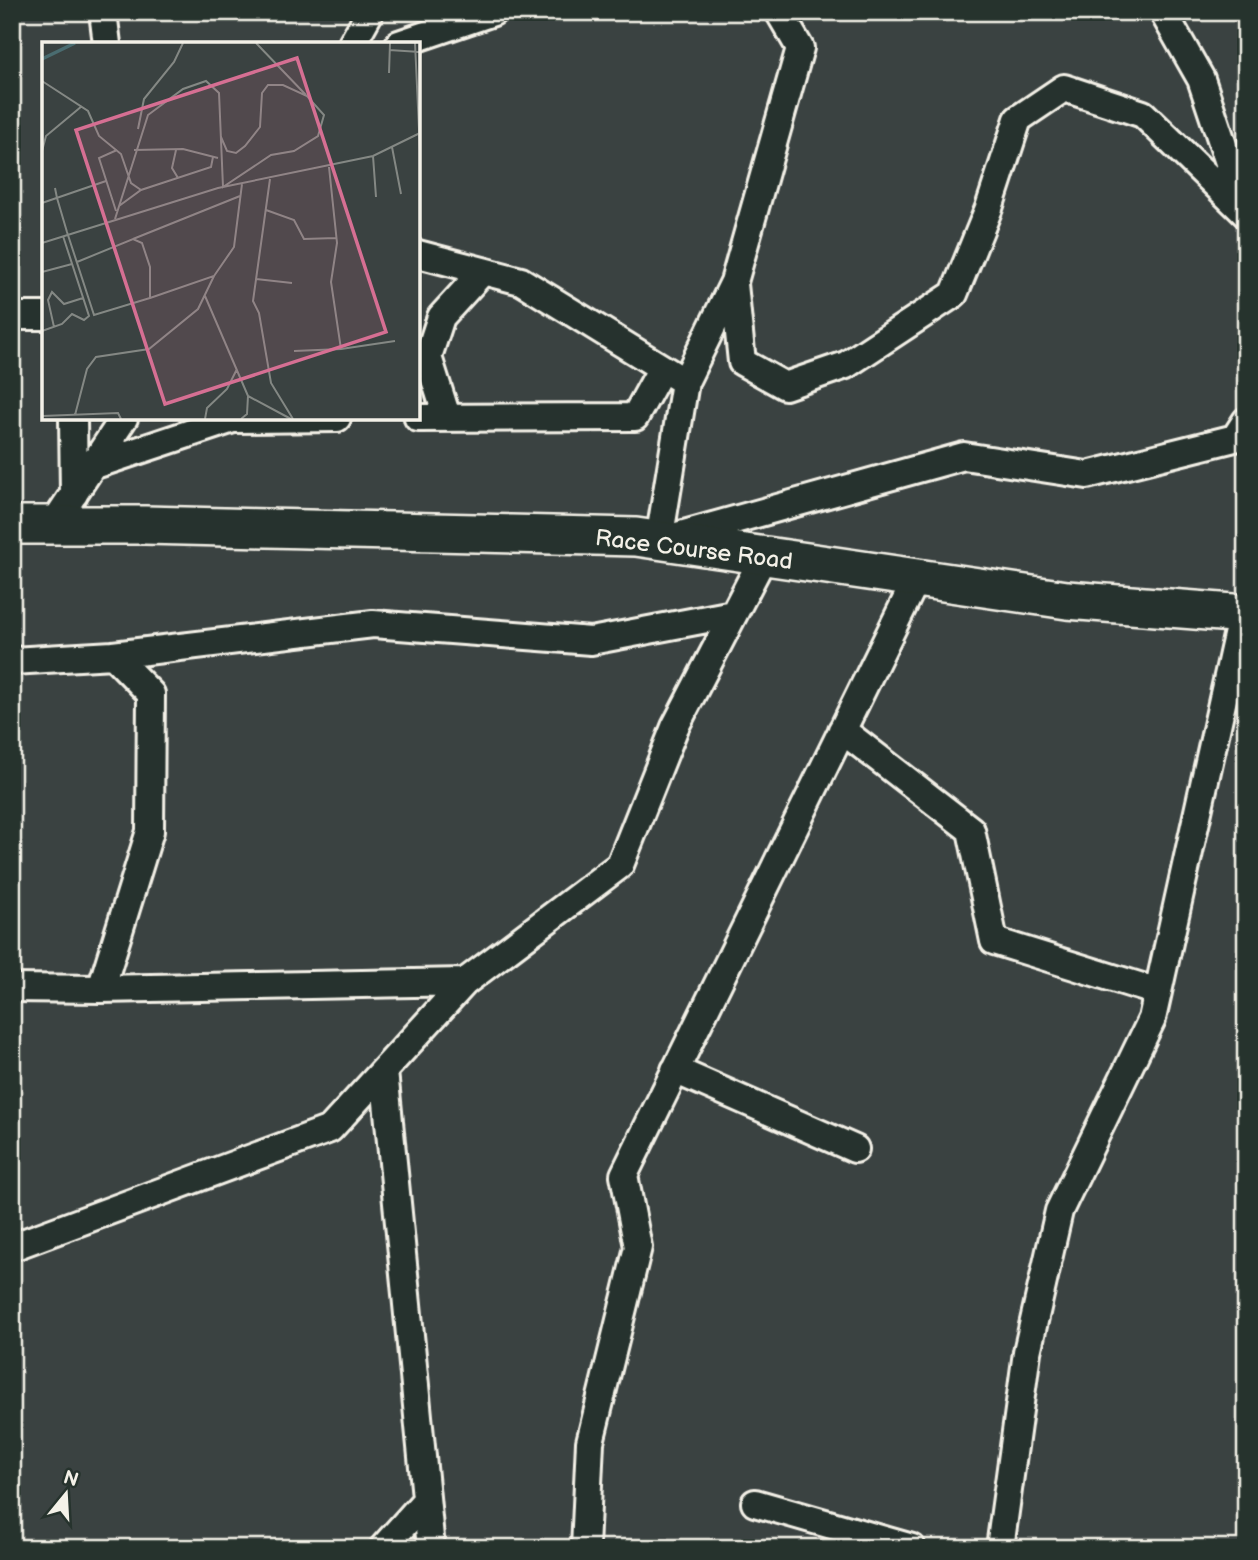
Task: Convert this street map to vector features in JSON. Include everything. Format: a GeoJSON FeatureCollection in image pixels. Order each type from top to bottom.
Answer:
{"type":"FeatureCollection","features":[{"type":"Feature","properties":{"kind":"street"},"geometry":{"type":"LineString","coordinates":[[103,12],[107,42]]}},
{"type":"Feature","properties":{"kind":"street"},"geometry":{"type":"LineString","coordinates":[[353,42],[370,12]]}},
{"type":"Feature","properties":{"kind":"street"},"geometry":{"type":"LineString","coordinates":[[405,42],[493,12]]}},
{"type":"Feature","properties":{"kind":"street"},"geometry":{"type":"LineString","coordinates":[[779,12],[800,48],[734,282],[685,383],[659,541],[964,456],[1087,474],[1235,438],[1246,421]]}},
{"type":"Feature","properties":{"kind":"street"},"geometry":{"type":"LineString","coordinates":[[1163,12],[1201,79],[1246,214]]}},
{"type":"Feature","properties":{"kind":"street"},"geometry":{"type":"LineString","coordinates":[[734,282],[742,362],[785,386],[846,365],[954,294],[989,208],[1018,119],[1064,88],[1143,114],[1246,214]]}},
{"type":"Feature","properties":{"kind":"street"},"geometry":{"type":"LineString","coordinates":[[420,255],[521,281],[685,383]]}},
{"type":"Feature","properties":{"kind":"street"},"geometry":{"type":"LineString","coordinates":[[447,418],[428,357],[441,317],[483,271]]}},
{"type":"Feature","properties":{"kind":"street"},"geometry":{"type":"LineString","coordinates":[[12,316],[42,316]]}},
{"type":"Feature","properties":{"kind":"street"},"geometry":{"type":"LineString","coordinates":[[420,418],[635,416],[662,368]]}},
{"type":"Feature","properties":{"kind":"street"},"geometry":{"type":"LineString","coordinates":[[73,420],[74,494]]}},
{"type":"Feature","properties":{"kind":"street"},"geometry":{"type":"LineString","coordinates":[[53,525],[123,420]]}},
{"type":"Feature","properties":{"kind":"street"},"geometry":{"type":"LineString","coordinates":[[92,466],[230,420]]}},
{"type":"Feature","properties":{"kind":"street","name":"Race Course Road"},"geometry":{"type":"LineString","coordinates":[[12,525],[636,537],[1067,600],[1244,614]]}},
{"type":"Feature","properties":{"kind":"street"},"geometry":{"type":"LineString","coordinates":[[12,1247],[330,1129],[465,982],[620,865],[675,727],[764,556]]}},
{"type":"Feature","properties":{"kind":"street"},"geometry":{"type":"LineString","coordinates":[[585,1548],[590,1442],[638,1247],[624,1175],[917,578]]}},
{"type":"Feature","properties":{"kind":"street"},"geometry":{"type":"LineString","coordinates":[[12,661],[113,655],[373,624],[591,641],[733,614]]}},
{"type":"Feature","properties":{"kind":"street"},"geometry":{"type":"LineString","coordinates":[[1000,1548],[1027,1352],[1059,1211],[1152,1019],[1244,614]]}},
{"type":"Feature","properties":{"kind":"street"},"geometry":{"type":"LineString","coordinates":[[101,989],[150,831],[151,694],[113,655]]}},
{"type":"Feature","properties":{"kind":"street"},"geometry":{"type":"LineString","coordinates":[[842,730],[971,830],[994,941],[1158,992]]}},
{"type":"Feature","properties":{"kind":"street"},"geometry":{"type":"LineString","coordinates":[[12,988],[101,989],[465,982]]}},
{"type":"Feature","properties":{"kind":"street"},"geometry":{"type":"LineString","coordinates":[[675,1070],[855,1149]]}},
{"type":"Feature","properties":{"kind":"street"},"geometry":{"type":"LineString","coordinates":[[384,1071],[431,1548]]}},
{"type":"Feature","properties":{"kind":"street"},"geometry":{"type":"LineString","coordinates":[[383,1548],[426,1500]]}},
{"type":"Feature","properties":{"kind":"street"},"geometry":{"type":"LineString","coordinates":[[755,1503],[912,1548]]}}]}
